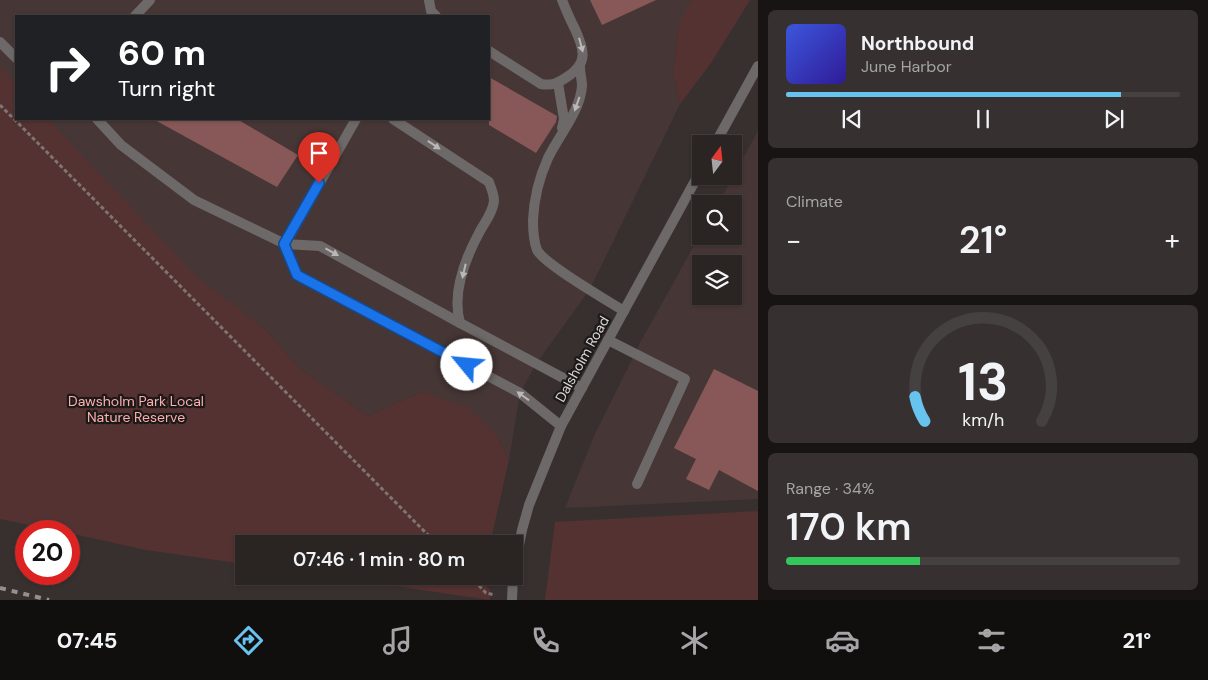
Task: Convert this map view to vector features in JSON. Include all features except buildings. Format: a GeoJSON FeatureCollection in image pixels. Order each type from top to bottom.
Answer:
{"type":"FeatureCollection","features":[{"type":"Feature","properties":{"kind":"street"},"geometry":{"type":"LineString","coordinates":[[136,15],[150,0]]}},
{"type":"Feature","properties":{"kind":"street"},"geometry":{"type":"LineString","coordinates":[[429,0],[431,11],[435,15]]}},
{"type":"Feature","properties":{"kind":"street"},"geometry":{"type":"LineString","coordinates":[[562,0],[581,40],[583,54],[580,67],[582,85],[580,99],[575,111],[540,179],[534,204],[533,226],[537,251],[562,272],[624,311]]}},
{"type":"Feature","properties":{"kind":"street"},"geometry":{"type":"LineString","coordinates":[[0,42],[15,57]]}},
{"type":"Feature","properties":{"kind":"street"},"geometry":{"type":"LineString","coordinates":[[490,52],[541,84],[549,86],[558,83],[580,67]]}},
{"type":"Feature","properties":{"kind":"street"},"geometry":{"type":"LineString","coordinates":[[721,135],[758,66]]}},
{"type":"Feature","properties":{"kind":"street"},"geometry":{"type":"LineString","coordinates":[[558,83],[564,119],[560,137]]}},
{"type":"Feature","properties":{"kind":"street"},"geometry":{"type":"LineString","coordinates":[[97,120],[121,144],[194,200],[284,244],[320,246],[582,388]]}},
{"type":"Feature","properties":{"kind":"street"},"geometry":{"type":"LineString","coordinates":[[284,244],[355,120]]}},
{"type":"Feature","properties":{"kind":"street"},"geometry":{"type":"LineString","coordinates":[[395,120],[489,182],[493,192],[494,202],[491,212],[465,264],[456,300],[460,323]]}},
{"type":"Feature","properties":{"kind":"street","name":"Dalsholm Road"},"geometry":{"type":"LineString","coordinates":[[521,535],[529,505],[561,426],[693,185]]}},
{"type":"Feature","properties":{"kind":"street"},"geometry":{"type":"LineString","coordinates":[[284,244],[297,275],[520,393],[561,426]]}},
{"type":"Feature","properties":{"kind":"street"},"geometry":{"type":"LineString","coordinates":[[608,340],[684,378],[637,484]]}},
{"type":"Feature","properties":{"kind":"street"},"geometry":{"type":"LineString","coordinates":[[512,600],[513,585]]}},
{"type":"Feature","properties":{"kind":"path"},"geometry":{"type":"LineString","coordinates":[[0,105],[429,535]]}},
{"type":"Feature","properties":{"kind":"path"},"geometry":{"type":"LineString","coordinates":[[478,585],[486,593],[512,600]]}},
{"type":"Feature","properties":{"kind":"shaded area"},"geometry":{"type":"Polygon","coordinates":[[[0,0],[692,0],[679,23],[673,74],[680,104],[590,289],[536,364],[520,393],[509,460],[495,433],[421,392],[368,416],[299,368],[265,329],[160,249],[36,120],[490,120],[490,15],[15,15],[15,98],[0,82],[0,0]]]}},
{"type":"Feature","properties":{"kind":"shaded area"},"geometry":{"type":"Polygon","coordinates":[[[758,131],[758,499],[565,508],[594,436],[640,343],[694,245],[742,245],[742,195],[723,195],[728,185],[742,185],[742,160],[758,131]]]}},
{"type":"Feature","properties":{"kind":"green space"},"geometry":{"type":"Polygon","coordinates":[[[692,0],[750,0],[711,63],[680,104],[673,74],[679,22],[692,0]]]}},
{"type":"Feature","properties":{"kind":"green space","name":"Dawsholm Park Local Nature Reserve"},"geometry":{"type":"Polygon","coordinates":[[[0,67],[15,83],[15,120],[49,120],[196,276],[265,329],[299,368],[368,416],[421,392],[468,407],[495,433],[509,460],[492,535],[235,535],[235,563],[146,550],[80,535],[80,520],[15,520],[15,522],[0,519],[0,67]]]}},
{"type":"Feature","properties":{"kind":"green space"},"geometry":{"type":"Polygon","coordinates":[[[758,511],[758,600],[545,600],[555,522],[758,511]]]}},
{"type":"Feature","properties":{"kind":"green space"},"geometry":{"type":"Polygon","coordinates":[[[388,585],[485,585],[490,590],[490,600],[388,585]]]}},
{"type":"Feature","properties":{"kind":"railway"},"geometry":{"type":"LineString","coordinates":[[0,588],[49,600]]}},
{"type":"Feature","properties":{"kind":"route"},"geometry":{"type":"LineString","coordinates":[[319,183],[284,244],[297,275],[467,365]]}}]}
